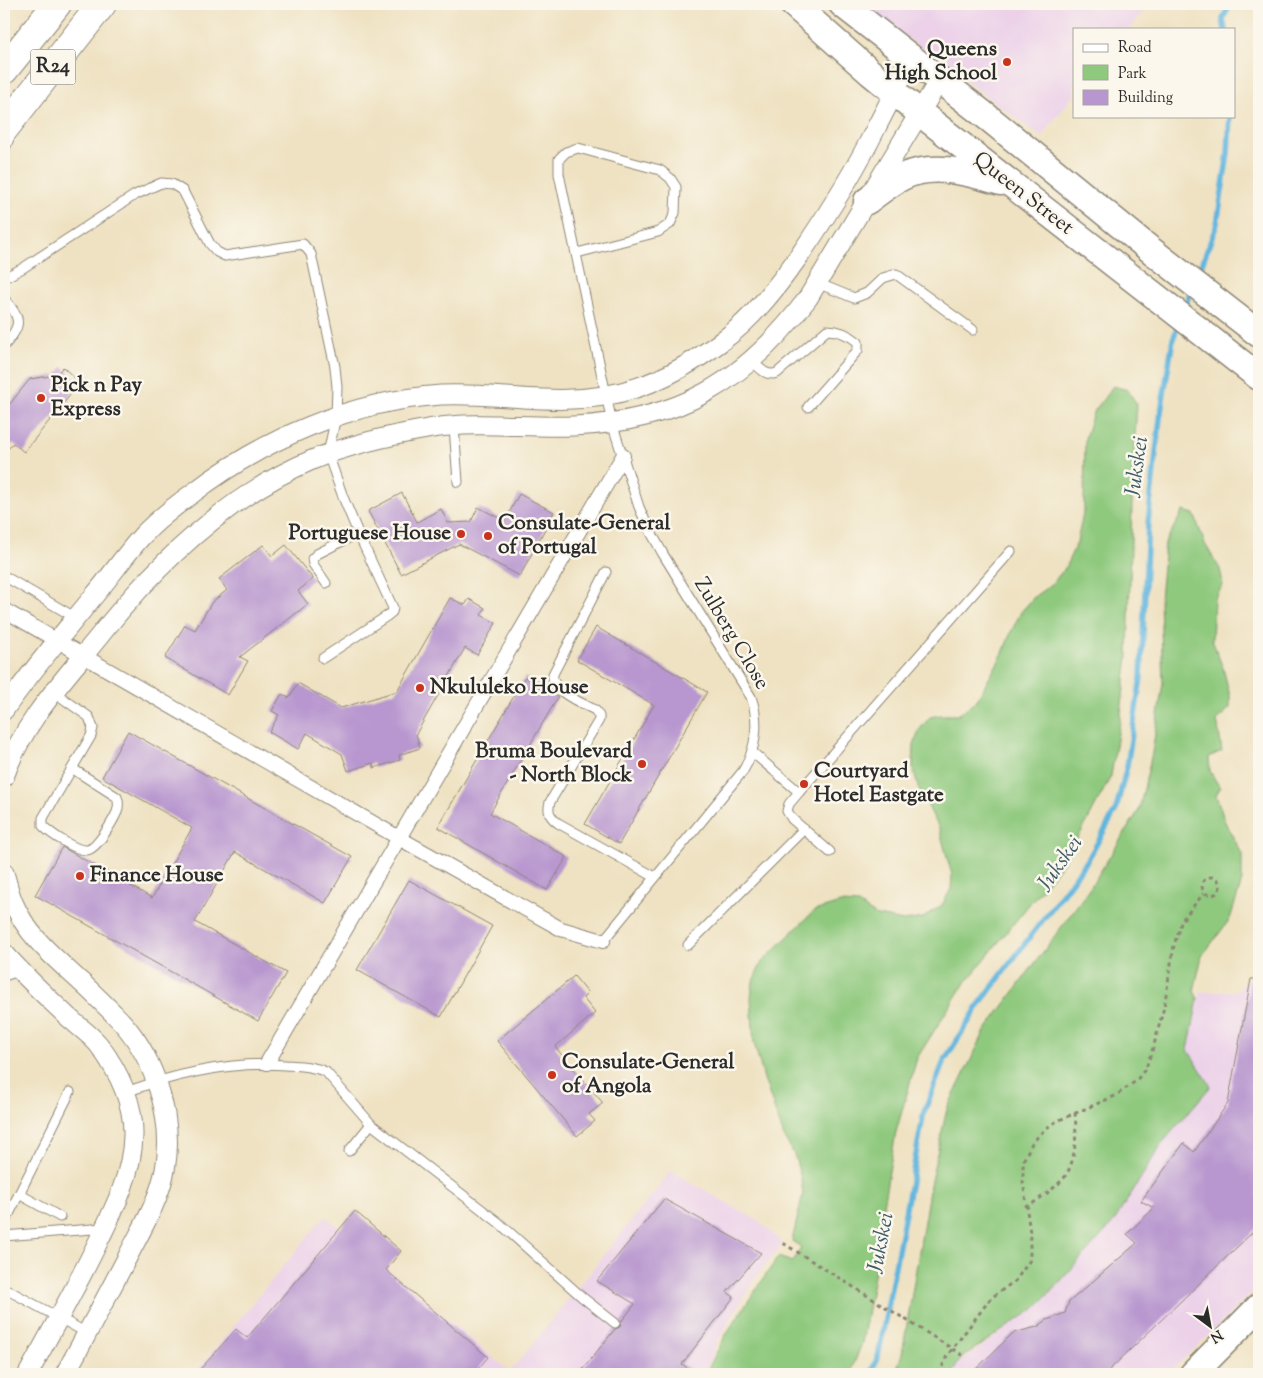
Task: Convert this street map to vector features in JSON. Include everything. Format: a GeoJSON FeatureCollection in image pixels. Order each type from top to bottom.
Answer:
{"type":"FeatureCollection","features":[{"type":"Feature","properties":{"kind":"main road","name":"R24"},"geometry":{"type":"LineString","coordinates":[[4,70],[57,4]]}},
{"type":"Feature","properties":{"kind":"main road","name":"R24"},"geometry":{"type":"LineString","coordinates":[[4,129],[102,4]]}},
{"type":"Feature","properties":{"kind":"main road","name":"Queen Street"},"geometry":{"type":"LineString","coordinates":[[792,4],[893,92],[1259,377]]}},
{"type":"Feature","properties":{"kind":"main road","name":"Queen Street"},"geometry":{"type":"LineString","coordinates":[[842,4],[940,79],[1254,331]]}},
{"type":"Feature","properties":{"kind":"main road"},"geometry":{"type":"LineString","coordinates":[[867,201],[903,177],[927,171],[961,172],[1013,186]]}},
{"type":"Feature","properties":{"kind":"main road"},"geometry":{"type":"LineString","coordinates":[[1193,1374],[1259,1306]]}},
{"type":"Feature","properties":{"kind":"street"},"geometry":{"type":"LineString","coordinates":[[4,710],[57,640],[142,536],[172,509],[219,473],[259,450],[299,430],[336,416],[412,398],[443,395],[584,400],[607,397],[637,389],[686,365],[724,340],[754,312],[780,283],[816,231],[844,188],[912,58]]}},
{"type":"Feature","properties":{"kind":"street"},"geometry":{"type":"LineString","coordinates":[[4,776],[22,736],[35,716],[116,616],[161,567],[192,537],[231,506],[272,480],[311,460],[378,439],[454,426],[528,425],[571,427],[646,417],[684,404],[739,372],[766,348],[791,320],[818,283],[940,79]]}},
{"type":"Feature","properties":{"kind":"street"},"geometry":{"type":"LineString","coordinates":[[267,1063],[623,456]]}},
{"type":"Feature","properties":{"kind":"street"},"geometry":{"type":"LineString","coordinates":[[92,598],[116,616]]}},
{"type":"Feature","properties":{"kind":"street"},"geometry":{"type":"LineString","coordinates":[[4,610],[399,838],[561,929],[603,940]]}},
{"type":"Feature","properties":{"kind":"street"},"geometry":{"type":"LineString","coordinates":[[4,873],[13,902],[32,934],[47,952],[117,1017],[138,1044],[156,1081],[162,1105],[167,1145],[165,1169],[145,1223],[65,1374]]}},
{"type":"Feature","properties":{"kind":"street"},"geometry":{"type":"LineString","coordinates":[[4,953],[12,974],[98,1044],[114,1066],[126,1092],[131,1112],[133,1136],[126,1179],[105,1228],[60,1317],[28,1374]]}},
{"type":"Feature","properties":{"kind":"lane"},"geometry":{"type":"LineString","coordinates":[[4,151],[23,105]]}},
{"type":"Feature","properties":{"kind":"lane","name":"Zulberg Close"},"geometry":{"type":"LineString","coordinates":[[577,253],[658,232],[670,224],[675,213],[676,187],[670,178],[660,170],[578,148],[566,152],[559,159],[559,174],[612,423],[623,456],[647,525],[751,698],[754,705],[755,725],[752,752],[743,771],[603,940]]}},
{"type":"Feature","properties":{"kind":"lane"},"geometry":{"type":"LineString","coordinates":[[4,278],[23,268],[142,191],[161,183],[172,184],[182,191],[210,244],[222,255],[303,244],[309,250],[335,367],[337,387],[336,416],[328,454],[343,497],[392,608],[392,612],[323,658]]}},
{"type":"Feature","properties":{"kind":"lane"},"geometry":{"type":"LineString","coordinates":[[818,283],[854,298],[867,293],[883,278],[896,274],[973,330]]}},
{"type":"Feature","properties":{"kind":"lane"},"geometry":{"type":"LineString","coordinates":[[4,298],[14,311],[18,322],[16,331],[4,346]]}},
{"type":"Feature","properties":{"kind":"lane"},"geometry":{"type":"LineString","coordinates":[[752,361],[766,374],[771,376],[827,330],[838,330],[858,342],[858,350],[808,407]]}},
{"type":"Feature","properties":{"kind":"lane"},"geometry":{"type":"LineString","coordinates":[[454,426],[458,482]]}},
{"type":"Feature","properties":{"kind":"lane"},"geometry":{"type":"LineString","coordinates":[[326,583],[313,564],[312,558],[358,533]]}},
{"type":"Feature","properties":{"kind":"lane"},"geometry":{"type":"LineString","coordinates":[[830,852],[792,818],[787,811],[789,804],[1011,550]]}},
{"type":"Feature","properties":{"kind":"lane"},"geometry":{"type":"LineString","coordinates":[[606,572],[553,674],[553,682],[558,689],[595,710],[599,720],[548,808],[550,815],[558,823],[655,877]]}},
{"type":"Feature","properties":{"kind":"lane"},"geometry":{"type":"LineString","coordinates":[[4,576],[76,618]]}},
{"type":"Feature","properties":{"kind":"lane"},"geometry":{"type":"LineString","coordinates":[[54,692],[88,717],[92,722],[93,728],[91,736],[73,769],[43,818],[43,826],[49,832],[80,850],[89,850],[96,846],[117,812],[119,802],[116,797],[73,769]]}},
{"type":"Feature","properties":{"kind":"lane"},"geometry":{"type":"LineString","coordinates":[[752,752],[799,792]]}},
{"type":"Feature","properties":{"kind":"lane"},"geometry":{"type":"LineString","coordinates":[[688,945],[804,829]]}},
{"type":"Feature","properties":{"kind":"lane"},"geometry":{"type":"LineString","coordinates":[[126,1092],[156,1081],[202,1071],[267,1063],[305,1066],[326,1072],[371,1124],[498,1222],[614,1323]]}},
{"type":"Feature","properties":{"kind":"lane"},"geometry":{"type":"LineString","coordinates":[[4,1224],[70,1092]]}},
{"type":"Feature","properties":{"kind":"lane"},"geometry":{"type":"LineString","coordinates":[[349,1151],[371,1124]]}},
{"type":"Feature","properties":{"kind":"lane"},"geometry":{"type":"LineString","coordinates":[[19,1194],[60,1217]]}},
{"type":"Feature","properties":{"kind":"lane"},"geometry":{"type":"LineString","coordinates":[[4,1236],[105,1228]]}},
{"type":"Feature","properties":{"kind":"lane"},"geometry":{"type":"LineString","coordinates":[[4,1288],[87,1333]]}},
{"type":"Feature","properties":{"kind":"path"},"geometry":{"type":"LineString","coordinates":[[1210,877],[1218,880],[1220,886],[1218,892],[1213,896],[1204,893],[1201,885],[1204,880],[1210,877]]}},
{"type":"Feature","properties":{"kind":"path"},"geometry":{"type":"LineString","coordinates":[[940,1374],[947,1356],[991,1298],[1016,1280],[1030,1260],[1030,1233],[1023,1181],[1023,1160],[1032,1143],[1045,1129],[1057,1121],[1115,1096],[1136,1081],[1146,1068],[1164,1007],[1174,945],[1182,920],[1204,893]]}},
{"type":"Feature","properties":{"kind":"path"},"geometry":{"type":"LineString","coordinates":[[1026,1208],[1050,1192],[1065,1177],[1074,1154],[1077,1131],[1075,1113]]}},
{"type":"Feature","properties":{"kind":"path"},"geometry":{"type":"LineString","coordinates":[[783,1243],[964,1356]]}},
{"type":"Feature","properties":{"kind":"shaded area","name":"Queens High School"},"geometry":{"type":"Polygon","coordinates":[[[862,4],[1149,4],[1130,28],[1073,28],[1073,96],[1041,137],[862,4]]]}},
{"type":"Feature","properties":{"kind":"shaded area"},"geometry":{"type":"Polygon","coordinates":[[[1259,969],[1259,1286],[1168,1374],[953,1374],[958,1363],[1037,1307],[1113,1223],[1163,1142],[1210,1086],[1188,1050],[1200,992],[1237,991],[1259,969]]]}},
{"type":"Feature","properties":{"kind":"shaded area"},"geometry":{"type":"Polygon","coordinates":[[[671,1171],[760,1222],[783,1243],[757,1275],[718,1340],[704,1374],[194,1374],[325,1216],[510,1372],[671,1171]]]}},
{"type":"Feature","properties":{"kind":"green space"},"geometry":{"type":"Polygon","coordinates":[[[1113,386],[1128,390],[1137,405],[1133,466],[1128,656],[1111,776],[1065,860],[960,990],[917,1058],[896,1132],[862,1343],[850,1374],[705,1374],[728,1331],[778,1257],[793,1262],[801,1247],[792,1241],[803,1194],[801,1178],[794,1154],[784,1137],[754,1043],[751,998],[753,981],[762,962],[814,911],[840,903],[858,904],[877,916],[904,921],[923,918],[942,905],[951,889],[952,875],[939,828],[918,787],[913,767],[914,744],[920,729],[930,717],[958,715],[977,700],[1003,653],[1021,612],[1035,596],[1052,584],[1065,568],[1077,542],[1084,509],[1085,438],[1093,413],[1113,386]]]}},
{"type":"Feature","properties":{"kind":"green space"},"geometry":{"type":"Polygon","coordinates":[[[1183,511],[1194,514],[1205,544],[1220,569],[1223,585],[1214,599],[1212,640],[1223,668],[1230,696],[1230,708],[1217,720],[1222,751],[1209,757],[1210,771],[1220,788],[1216,795],[1225,822],[1242,854],[1242,881],[1230,919],[1202,956],[1194,991],[1198,999],[1188,1050],[1211,1086],[1163,1142],[1113,1223],[1037,1307],[964,1356],[952,1374],[895,1374],[902,1354],[930,1185],[947,1109],[985,1031],[1090,888],[1139,810],[1152,753],[1163,683],[1160,600],[1165,543],[1183,511]]]}},
{"type":"Feature","properties":{"kind":"building","name":"Pick n Pay Express"},"geometry":{"type":"Polygon","coordinates":[[[63,367],[80,383],[24,452],[13,443],[4,454],[4,411],[30,379],[56,375],[63,367]]]}},
{"type":"Feature","properties":{"kind":"building","name":"Portuguese House"},"geometry":{"type":"Polygon","coordinates":[[[402,493],[417,522],[441,509],[448,523],[471,522],[478,507],[505,521],[519,494],[554,512],[520,576],[459,544],[401,574],[368,511],[402,493]]]}},
{"type":"Feature","properties":{"kind":"building"},"geometry":{"type":"Polygon","coordinates":[[[263,545],[272,556],[286,545],[313,579],[298,591],[308,604],[240,657],[248,661],[228,695],[165,658],[185,625],[195,630],[212,602],[227,590],[219,579],[263,545]]]}},
{"type":"Feature","properties":{"kind":"building","name":"Nkululeko House"},"geometry":{"type":"Polygon","coordinates":[[[450,598],[465,605],[469,599],[485,608],[481,615],[496,623],[477,655],[465,648],[416,734],[420,748],[399,755],[400,760],[374,768],[373,763],[348,771],[342,754],[307,733],[298,749],[269,732],[279,715],[272,711],[282,694],[289,698],[298,683],[341,708],[397,691],[450,598]]]}},
{"type":"Feature","properties":{"kind":"building","name":"Bruma Boulevard - North Block"},"geometry":{"type":"Polygon","coordinates":[[[596,627],[707,692],[619,844],[585,824],[654,705],[577,660],[596,627]]]}},
{"type":"Feature","properties":{"kind":"building"},"geometry":{"type":"Polygon","coordinates":[[[525,677],[558,697],[490,813],[567,857],[547,890],[438,827],[525,677]]]}},
{"type":"Feature","properties":{"kind":"building","name":"Finance House"},"geometry":{"type":"Polygon","coordinates":[[[128,731],[352,857],[325,903],[235,852],[195,922],[286,973],[258,1021],[35,895],[62,847],[152,898],[192,828],[102,777],[128,731]]]}},
{"type":"Feature","properties":{"kind":"building"},"geometry":{"type":"Polygon","coordinates":[[[409,880],[492,926],[441,1017],[357,970],[409,880]]]}},
{"type":"Feature","properties":{"kind":"building","name":"Consulate-General of Angola"},"geometry":{"type":"Polygon","coordinates":[[[574,976],[588,993],[583,998],[595,1013],[555,1047],[603,1103],[589,1114],[595,1121],[577,1136],[497,1041],[574,976]]]}},
{"type":"Feature","properties":{"kind":"building"},"geometry":{"type":"Polygon","coordinates":[[[1251,979],[1259,979],[1259,1226],[1105,1374],[971,1374],[1013,1333],[1037,1327],[1047,1320],[1065,1313],[1069,1302],[1137,1243],[1127,1234],[1154,1208],[1141,1201],[1184,1143],[1194,1152],[1228,1103],[1251,979]]]}},
{"type":"Feature","properties":{"kind":"building"},"geometry":{"type":"Polygon","coordinates":[[[664,1199],[761,1253],[727,1292],[734,1297],[682,1364],[696,1374],[579,1374],[615,1329],[620,1327],[621,1322],[635,1304],[597,1281],[664,1199]]]}},
{"type":"Feature","properties":{"kind":"building"},"geometry":{"type":"Polygon","coordinates":[[[355,1211],[401,1251],[386,1270],[488,1357],[474,1374],[196,1374],[236,1329],[247,1338],[355,1211]]]}},
{"type":"Feature","properties":{"kind":"waterway"},"geometry":{"type":"LineString","coordinates":[[1225,28],[1223,19],[1230,4]]}},
{"type":"Feature","properties":{"kind":"waterway"},"geometry":{"type":"LineString","coordinates":[[1197,277],[1217,224],[1228,153],[1230,118]]}},
{"type":"Feature","properties":{"kind":"waterway"},"geometry":{"type":"LineString","coordinates":[[1184,309],[1191,290]]}},
{"type":"Feature","properties":{"kind":"waterway","name":"Jukskei"},"geometry":{"type":"LineString","coordinates":[[870,1374],[878,1357],[924,1112],[944,1061],[981,1002],[1087,861],[1116,810],[1127,766],[1141,677],[1148,523],[1160,418],[1173,339],[1179,323]]}},
{"type":"Feature","properties":{"kind":"place","name":"Queens High School"},"geometry":{"type":"Point","coordinates":[1007,62]}},
{"type":"Feature","properties":{"kind":"place","name":"Pick n Pay Express"},"geometry":{"type":"Point","coordinates":[41,398]}},
{"type":"Feature","properties":{"kind":"place","name":"Portuguese House"},"geometry":{"type":"Point","coordinates":[461,534]}},
{"type":"Feature","properties":{"kind":"place","name":"Consulate-General of Portugal"},"geometry":{"type":"Point","coordinates":[488,536]}},
{"type":"Feature","properties":{"kind":"place","name":"Nkululeko House"},"geometry":{"type":"Point","coordinates":[420,688]}},
{"type":"Feature","properties":{"kind":"place","name":"Bruma Boulevard - North Block"},"geometry":{"type":"Point","coordinates":[642,764]}},
{"type":"Feature","properties":{"kind":"place","name":"Courtyard Hotel Eastgate"},"geometry":{"type":"Point","coordinates":[804,784]}},
{"type":"Feature","properties":{"kind":"place","name":"Finance House"},"geometry":{"type":"Point","coordinates":[80,876]}},
{"type":"Feature","properties":{"kind":"place","name":"Consulate-General of Angola"},"geometry":{"type":"Point","coordinates":[552,1075]}}]}
